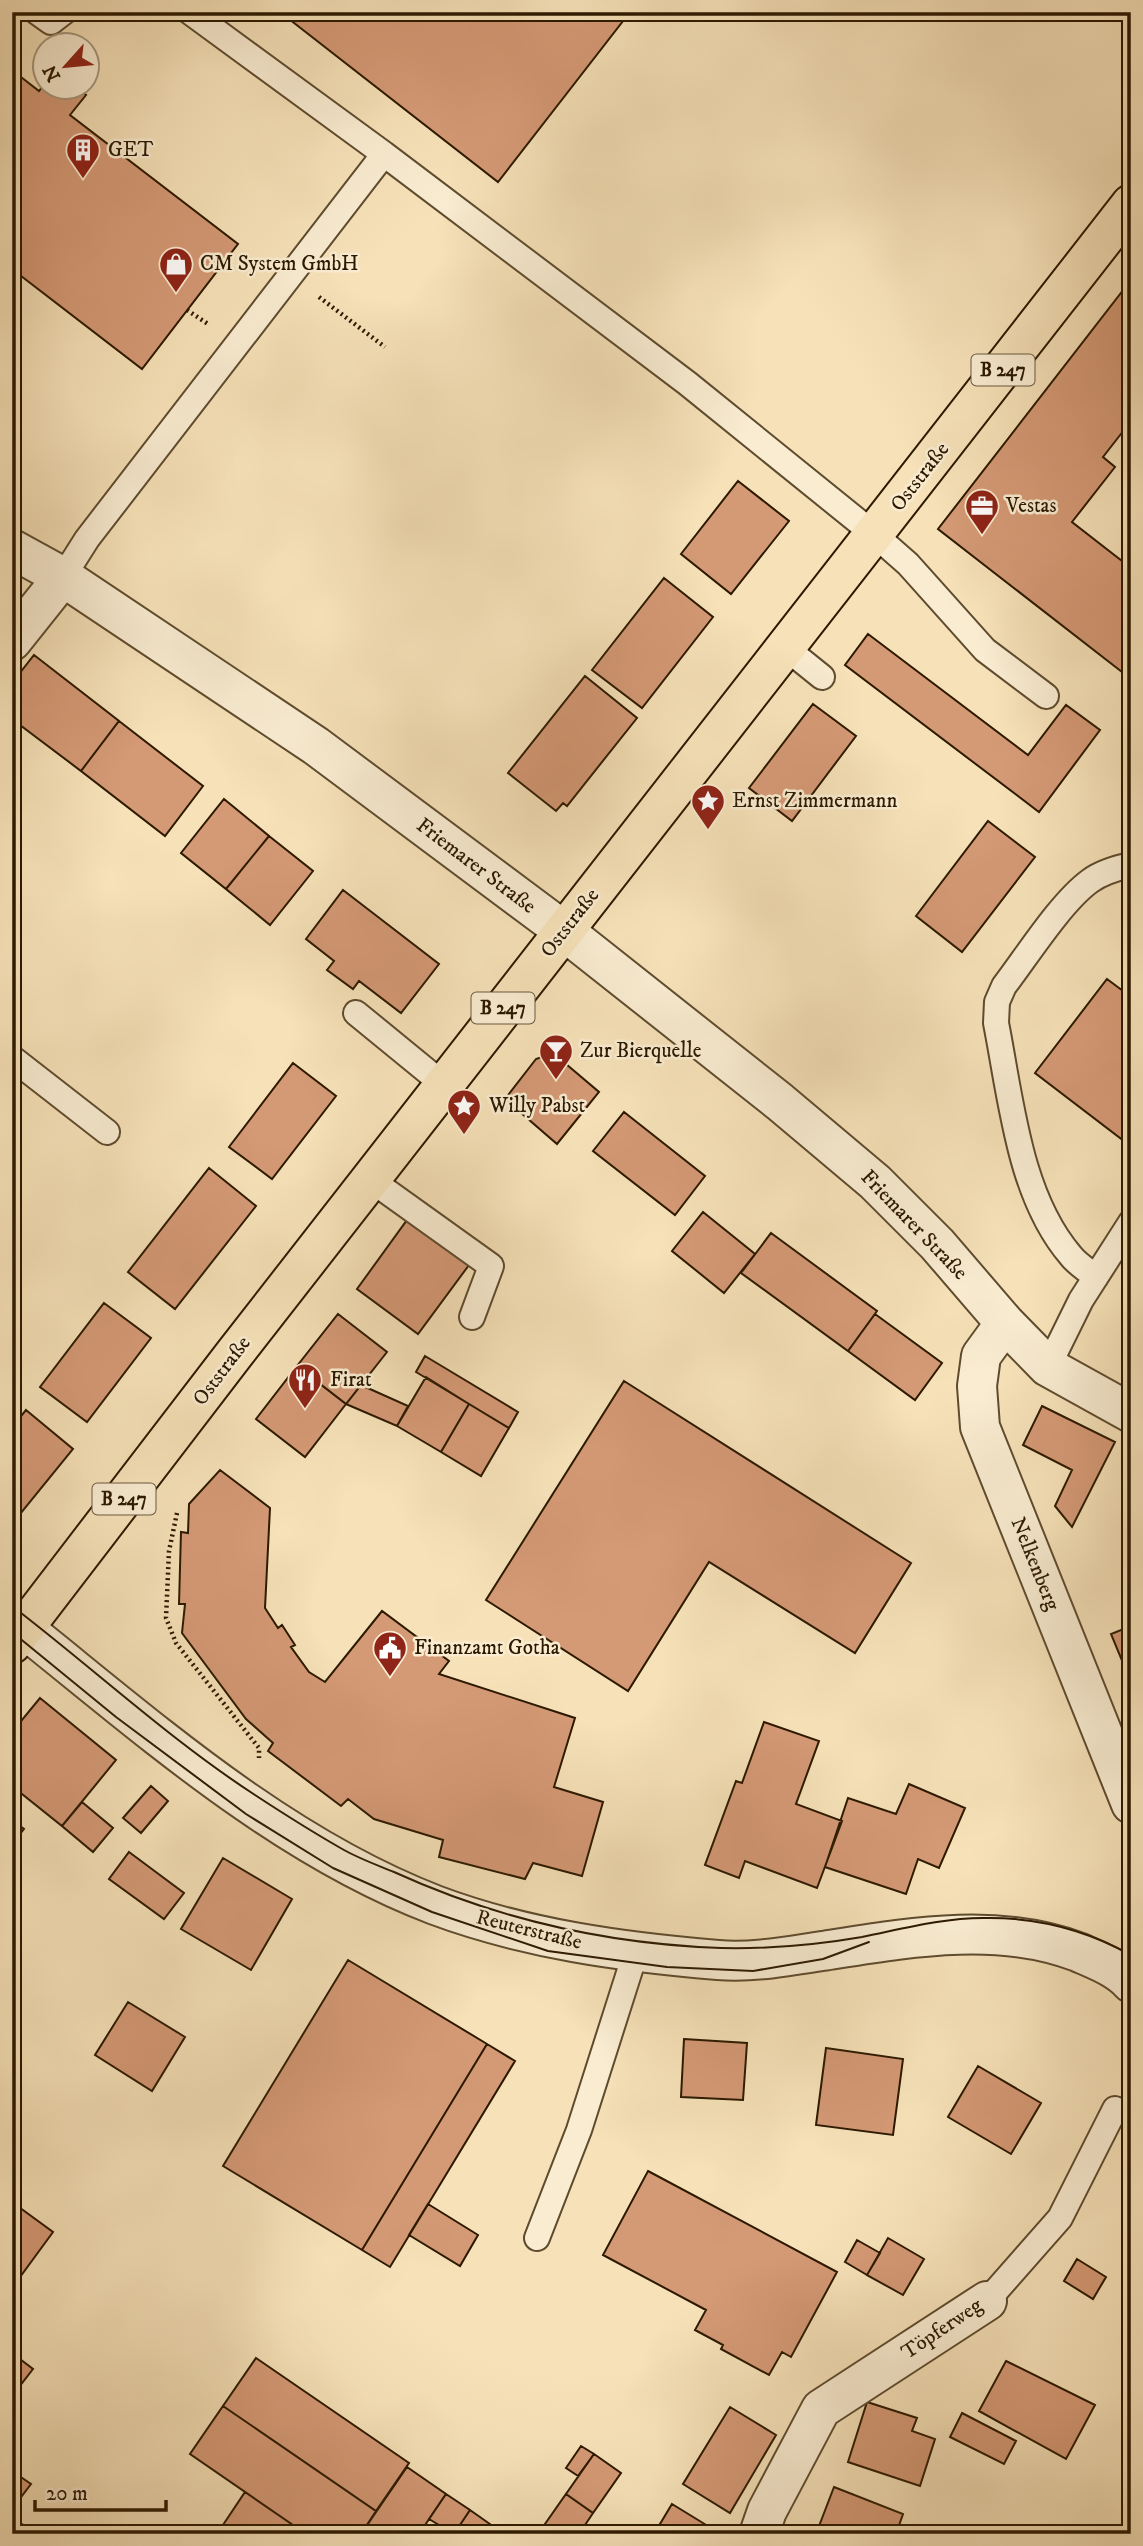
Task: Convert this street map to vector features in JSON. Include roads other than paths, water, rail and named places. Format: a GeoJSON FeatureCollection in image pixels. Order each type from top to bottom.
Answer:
{"type":"FeatureCollection","features":[{"type":"Feature","properties":{"kind":"main road","name":"Oststraße"},"geometry":{"type":"LineString","coordinates":[[16,1630],[371,1180],[1131,204]]}},
{"type":"Feature","properties":{"kind":"street","name":"Friemarer Straße"},"geometry":{"type":"LineString","coordinates":[[12,549],[63,577],[316,746],[564,932],[780,1102],[875,1181],[937,1244],[1005,1324],[1048,1367],[1131,1413]]}},
{"type":"Feature","properties":{"kind":"street"},"geometry":{"type":"LineString","coordinates":[[12,641],[63,577]]}},
{"type":"Feature","properties":{"kind":"street","name":"Nelkenberg"},"geometry":{"type":"LineString","coordinates":[[1005,1324],[981,1356],[977,1386],[980,1427],[1131,1804]]}},
{"type":"Feature","properties":{"kind":"street","name":"Reuterstraße"},"geometry":{"type":"LineString","coordinates":[[16,1630],[251,1805],[340,1859],[435,1905],[554,1940],[722,1961],[761,1959],[964,1934],[1013,1936],[1065,1947],[1129,1976]]}},
{"type":"Feature","properties":{"kind":"street","name":"Töpferweg"},"geometry":{"type":"LineString","coordinates":[[759,2534],[766,2511],[821,2409],[987,2301]]}},
{"type":"Feature","properties":{"kind":"lane"},"geometry":{"type":"LineString","coordinates":[[37,12],[51,22],[64,12]]}},
{"type":"Feature","properties":{"kind":"lane"},"geometry":{"type":"LineString","coordinates":[[190,12],[384,154],[687,383],[908,564],[985,650],[1046,696]]}},
{"type":"Feature","properties":{"kind":"lane"},"geometry":{"type":"LineString","coordinates":[[63,577],[87,539],[384,154]]}},
{"type":"Feature","properties":{"kind":"lane"},"geometry":{"type":"LineString","coordinates":[[786,648],[822,677]]}},
{"type":"Feature","properties":{"kind":"lane"},"geometry":{"type":"LineString","coordinates":[[1096,1277],[1072,1258],[1056,1237],[1026,1171],[996,1023],[997,1002],[1004,986],[1073,895],[1092,880],[1131,864]]}},
{"type":"Feature","properties":{"kind":"lane"},"geometry":{"type":"LineString","coordinates":[[356,1013],[444,1086]]}},
{"type":"Feature","properties":{"kind":"lane"},"geometry":{"type":"LineString","coordinates":[[12,1058],[107,1132]]}},
{"type":"Feature","properties":{"kind":"lane"},"geometry":{"type":"LineString","coordinates":[[371,1180],[491,1266],[472,1317]]}},
{"type":"Feature","properties":{"kind":"lane"},"geometry":{"type":"LineString","coordinates":[[1048,1367],[1076,1309],[1131,1222]]}},
{"type":"Feature","properties":{"kind":"lane"},"geometry":{"type":"LineString","coordinates":[[537,2238],[579,2130],[636,1951]]}},
{"type":"Feature","properties":{"kind":"lane","name":"Töpferweg"},"geometry":{"type":"LineString","coordinates":[[987,2301],[1060,2218],[1115,2109]]}},
{"type":"Feature","properties":{"kind":"tram line"},"geometry":{"type":"LineString","coordinates":[[12,1606],[192,1751],[322,1837],[356,1856],[433,1889],[513,1916],[595,1935],[679,1946],[721,1948],[810,1944],[862,1937],[922,1924],[1002,1918],[1041,1923],[1078,1932],[1131,1955]]}},
{"type":"Feature","properties":{"kind":"tram line"},"geometry":{"type":"LineString","coordinates":[[12,1632],[116,1717],[246,1814],[333,1868],[432,1912],[548,1951],[667,1967],[753,1971],[823,1959],[869,1942]]}},
{"type":"Feature","properties":{"kind":"place","name":"GET"},"geometry":{"type":"Point","coordinates":[83,180]}},
{"type":"Feature","properties":{"kind":"place","name":"CM System GmbH"},"geometry":{"type":"Point","coordinates":[176,294]}},
{"type":"Feature","properties":{"kind":"place","name":"Vestas"},"geometry":{"type":"Point","coordinates":[982,536]}},
{"type":"Feature","properties":{"kind":"place","name":"Ernst Zimmermann"},"geometry":{"type":"Point","coordinates":[708,831]}},
{"type":"Feature","properties":{"kind":"place","name":"Zur Bierquelle"},"geometry":{"type":"Point","coordinates":[556,1081]}},
{"type":"Feature","properties":{"kind":"place","name":"Willy Pabst"},"geometry":{"type":"Point","coordinates":[464,1136]}},
{"type":"Feature","properties":{"kind":"place","name":"Firat"},"geometry":{"type":"Point","coordinates":[305,1410]}},
{"type":"Feature","properties":{"kind":"place","name":"Finanzamt Gotha"},"geometry":{"type":"Point","coordinates":[390,1678]}}]}
